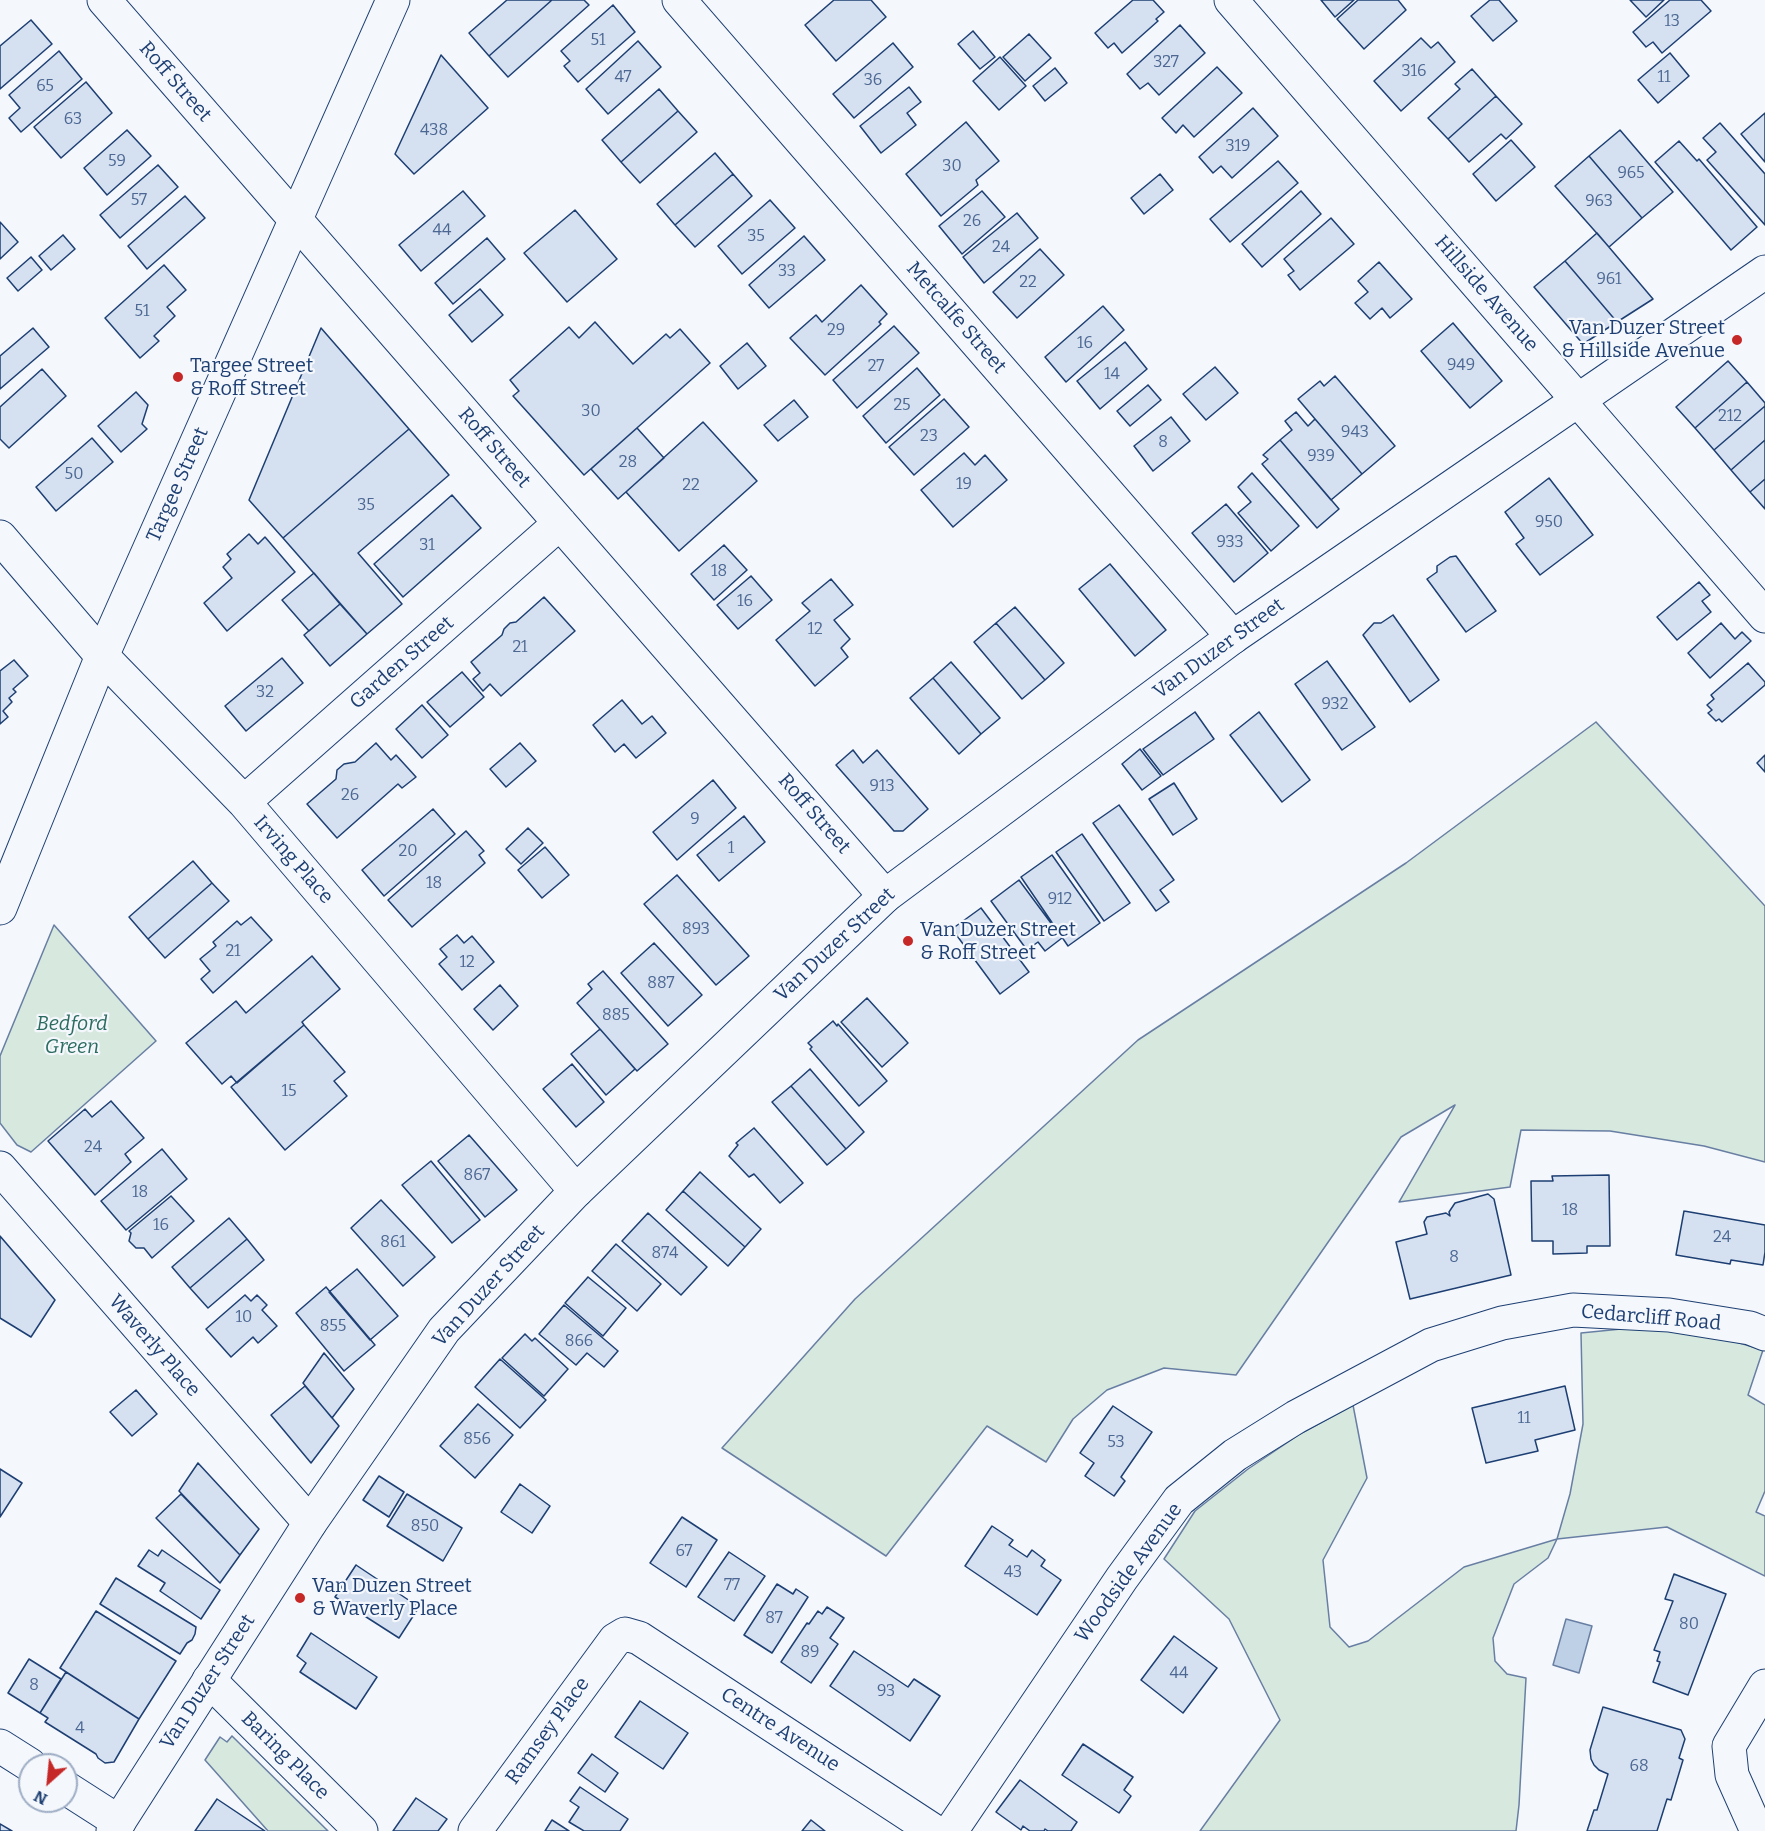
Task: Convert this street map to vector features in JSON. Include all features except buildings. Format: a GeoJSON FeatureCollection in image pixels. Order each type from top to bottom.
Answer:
{"type":"FeatureCollection","features":[{"type":"Feature","properties":{"kind":"street","name":"Roff Street"},"geometry":{"type":"LineString","coordinates":[[104,0],[885,896]]}},
{"type":"Feature","properties":{"kind":"street","name":"Targee Street"},"geometry":{"type":"LineString","coordinates":[[0,908],[102,656],[393,0]]}},
{"type":"Feature","properties":{"kind":"street","name":"Metcalfe Street"},"geometry":{"type":"LineString","coordinates":[[679,0],[1233,637]]}},
{"type":"Feature","properties":{"kind":"street","name":"Hillside Avenue"},"geometry":{"type":"LineString","coordinates":[[1231,0],[1765,616]]}},
{"type":"Feature","properties":{"kind":"street","name":"Van Duzer Street"},"geometry":{"type":"LineString","coordinates":[[116,1827],[310,1523],[444,1330],[576,1191],[885,896],[1233,637],[1765,272]]}},
{"type":"Feature","properties":{"kind":"street","name":"Garden Street"},"geometry":{"type":"LineString","coordinates":[[244,802],[560,523]]}},
{"type":"Feature","properties":{"kind":"street","name":"Irving Place"},"geometry":{"type":"LineString","coordinates":[[0,537],[102,656],[244,802],[576,1191]]}},
{"type":"Feature","properties":{"kind":"street","name":"Waverly Place"},"geometry":{"type":"LineString","coordinates":[[0,1168],[310,1523]]}},
{"type":"Feature","properties":{"kind":"street","name":"Cedarcliff Road"},"geometry":{"type":"LineString","coordinates":[[1431,1345],[1502,1323],[1573,1310],[1669,1315],[1749,1328],[1765,1334]]}},
{"type":"Feature","properties":{"kind":"street","name":"Woodside Avenue"},"geometry":{"type":"LineString","coordinates":[[951,1831],[1122,1578],[1179,1500],[1235,1455],[1296,1417],[1431,1345]]}},
{"type":"Feature","properties":{"kind":"street","name":"Ramsey Place"},"geometry":{"type":"LineString","coordinates":[[475,1831],[615,1640],[625,1634]]}},
{"type":"Feature","properties":{"kind":"street","name":"Centre Avenue"},"geometry":{"type":"LineString","coordinates":[[625,1634],[639,1638],[934,1831]]}},
{"type":"Feature","properties":{"kind":"street","name":"Baring Place"},"geometry":{"type":"LineString","coordinates":[[209,1680],[361,1831]]}},
{"type":"Feature","properties":{"kind":"street"},"geometry":{"type":"LineString","coordinates":[[1758,1831],[1732,1775],[1729,1746],[1765,1686]]}},
{"type":"Feature","properties":{"kind":"street"},"geometry":{"type":"LineString","coordinates":[[0,1746],[18,1757]]}},
{"type":"Feature","properties":{"kind":"street"},"geometry":{"type":"LineString","coordinates":[[78,1797],[116,1827]]}},
{"type":"Feature","properties":{"kind":"green space"},"geometry":{"type":"Polygon","coordinates":[[[1596,722],[1765,906],[1765,1162],[1704,1146],[1610,1131],[1521,1130],[1510,1187],[1399,1202],[1455,1105],[1401,1137],[1236,1375],[1164,1368],[1107,1390],[1073,1419],[1046,1462],[987,1426],[886,1556],[722,1448],[855,1299],[1138,1040],[1406,863],[1596,722]]]}},
{"type":"Feature","properties":{"kind":"green space","name":"Bedford Green"},"geometry":{"type":"Polygon","coordinates":[[[54,925],[156,1041],[31,1152],[17,1145],[0,1123],[0,1056],[54,925]]]}},
{"type":"Feature","properties":{"kind":"green space"},"geometry":{"type":"Polygon","coordinates":[[[1631,1328],[1706,1333],[1763,1350],[1748,1395],[1765,1405],[1765,1491],[1756,1512],[1765,1516],[1765,1576],[1667,1527],[1557,1539],[1570,1494],[1583,1424],[1581,1333],[1631,1328]]]}},
{"type":"Feature","properties":{"kind":"green space"},"geometry":{"type":"Polygon","coordinates":[[[1353,1405],[1367,1478],[1323,1560],[1330,1627],[1349,1647],[1368,1641],[1464,1567],[1557,1539],[1548,1558],[1514,1584],[1493,1638],[1495,1661],[1507,1674],[1526,1678],[1516,1831],[1200,1831],[1280,1720],[1229,1619],[1164,1559],[1195,1511],[1248,1469],[1300,1434],[1353,1405]]]}},
{"type":"Feature","properties":{"kind":"green space"},"geometry":{"type":"Polygon","coordinates":[[[232,1736],[328,1831],[268,1831],[205,1760],[220,1737],[227,1742],[232,1736]]]}},
{"type":"Feature","properties":{"kind":"water"},"geometry":{"type":"Polygon","coordinates":[[[1566,1619],[1592,1626],[1579,1673],[1553,1665],[1566,1619]]]}},
{"type":"Feature","properties":{"kind":"place","name":"Van Duzer Street & Hillside Avenue"},"geometry":{"type":"Point","coordinates":[1737,340]}},
{"type":"Feature","properties":{"kind":"place","name":"Targee Street & Roff Street"},"geometry":{"type":"Point","coordinates":[178,377]}},
{"type":"Feature","properties":{"kind":"place","name":"Van Duzer Street & Roff Street"},"geometry":{"type":"Point","coordinates":[908,941]}},
{"type":"Feature","properties":{"kind":"place","name":"Van Duzen Street & Waverly Place"},"geometry":{"type":"Point","coordinates":[300,1598]}}]}
